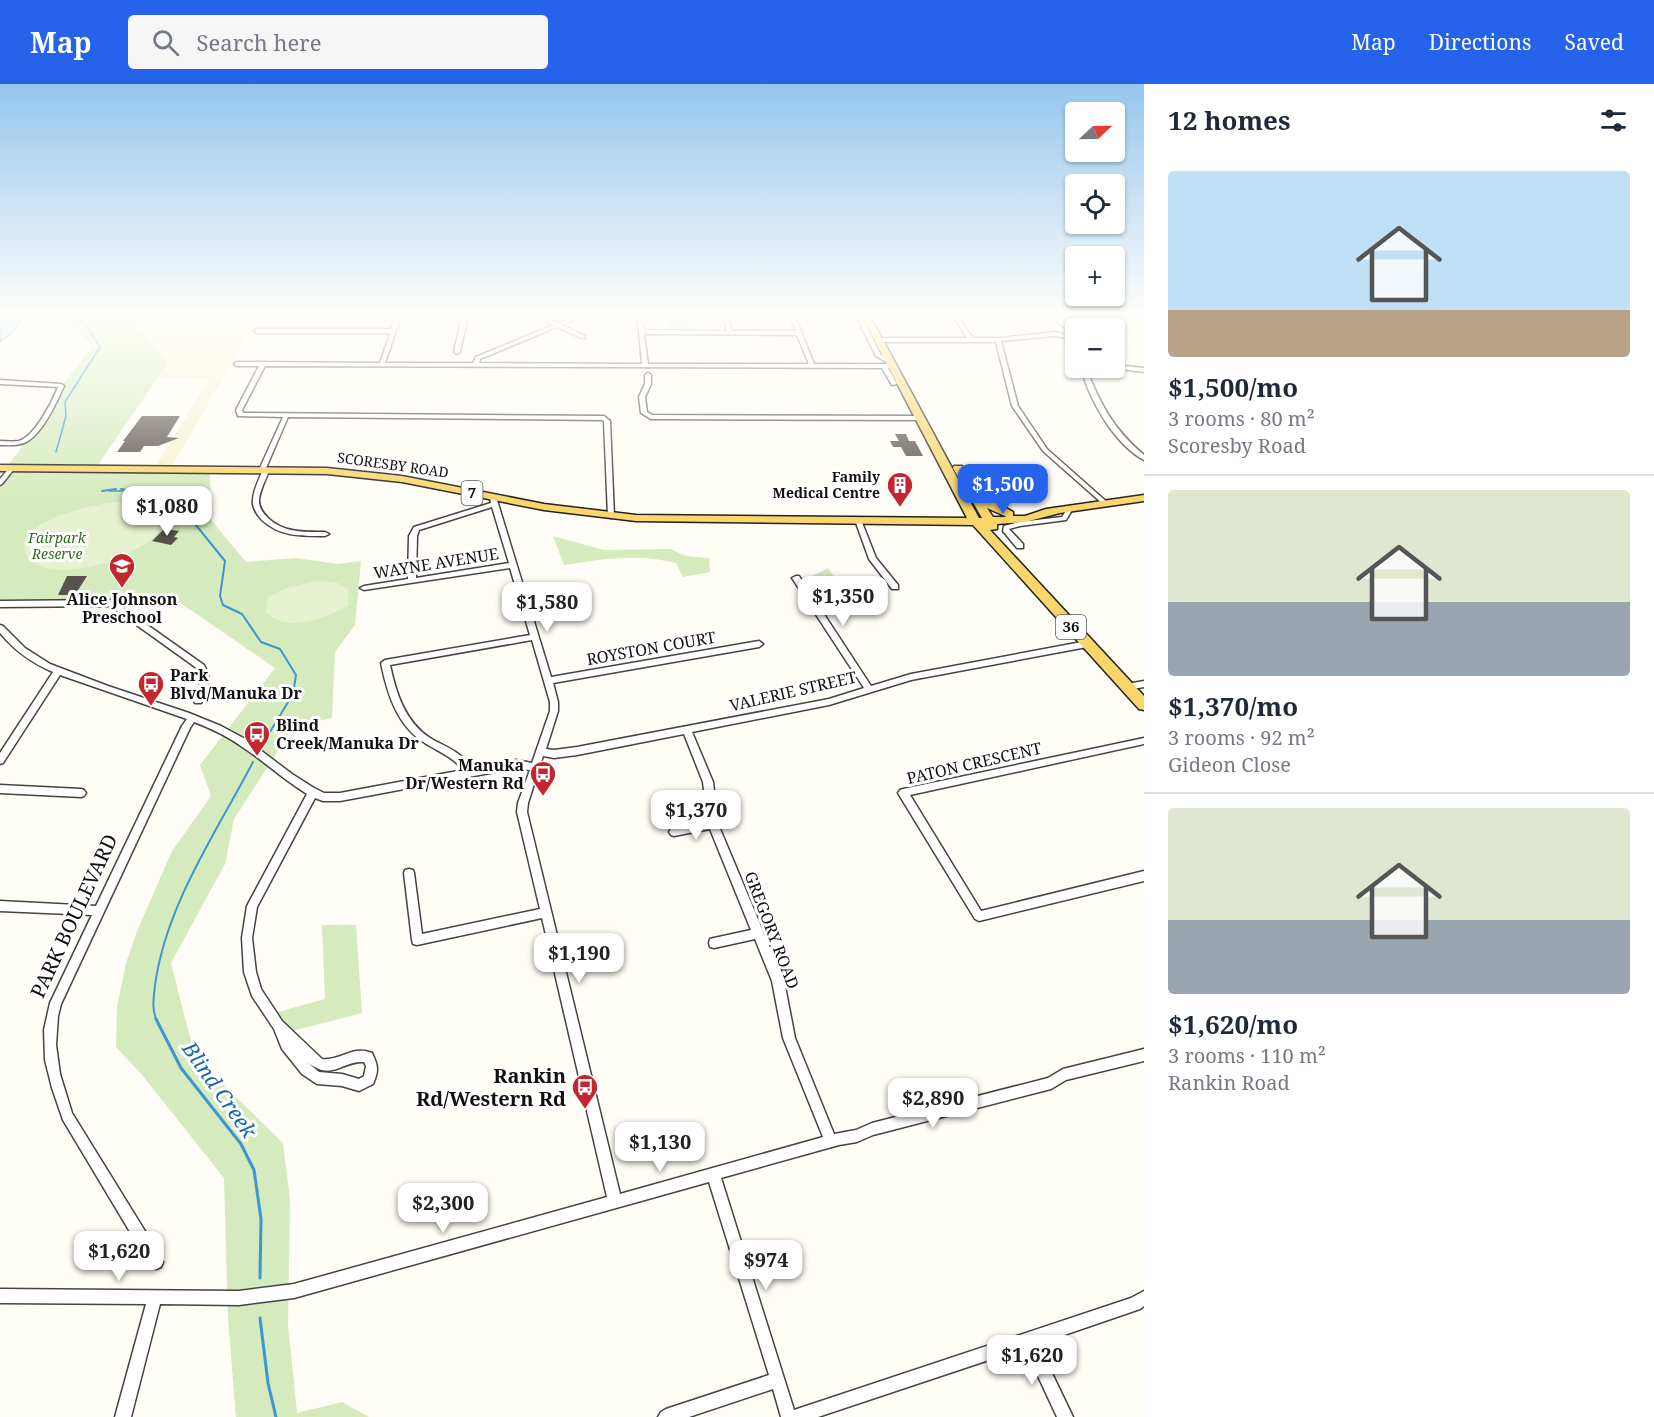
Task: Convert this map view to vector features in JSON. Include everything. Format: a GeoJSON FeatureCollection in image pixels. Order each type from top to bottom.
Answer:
{"type":"FeatureCollection","features":[{"type":"Feature","properties":{"kind":"main road","name":"36"},"geometry":{"type":"LineString","coordinates":[[899,378],[965,504],[1139,687],[1144,705]]}},
{"type":"Feature","properties":{"kind":"main road","name":"36"},"geometry":{"type":"LineString","coordinates":[[900,378],[969,489],[990,539],[1087,644],[1139,687]]}},
{"type":"Feature","properties":{"kind":"main road","name":"SCORESBY ROAD"},"geometry":{"type":"LineString","coordinates":[[5,469],[335,472],[383,476],[493,500],[561,510],[664,520],[1025,519],[1144,498]]}},
{"type":"Feature","properties":{"kind":"main road"},"geometry":{"type":"LineString","coordinates":[[969,489],[992,506],[1009,514]]}},
{"type":"Feature","properties":{"kind":"main road"},"geometry":{"type":"LineString","coordinates":[[944,519],[965,504]]}},
{"type":"Feature","properties":{"kind":"main road","name":"SCORESBY ROAD"},"geometry":{"type":"LineString","coordinates":[[980,519],[1009,514],[1056,512]]}},
{"type":"Feature","properties":{"kind":"main road"},"geometry":{"type":"LineString","coordinates":[[944,519],[968,527],[990,539]]}},
{"type":"Feature","properties":{"kind":"street"},"geometry":{"type":"LineString","coordinates":[[256,378],[238,414],[604,418],[607,421],[611,516]]}},
{"type":"Feature","properties":{"kind":"street"},"geometry":{"type":"LineString","coordinates":[[648,378],[642,398],[644,413],[651,417],[921,418]]}},
{"type":"Feature","properties":{"kind":"street"},"geometry":{"type":"LineString","coordinates":[[893,378],[894,384]]}},
{"type":"Feature","properties":{"kind":"street"},"geometry":{"type":"LineString","coordinates":[[1008,378],[1015,406],[1045,450],[1106,504]]}},
{"type":"Feature","properties":{"kind":"street"},"geometry":{"type":"LineString","coordinates":[[1087,378],[1100,411],[1127,444],[1144,458]]}},
{"type":"Feature","properties":{"kind":"street"},"geometry":{"type":"LineString","coordinates":[[0,443],[18,442],[27,438],[51,409],[61,387],[58,384],[1,383]]}},
{"type":"Feature","properties":{"kind":"street"},"geometry":{"type":"LineString","coordinates":[[286,416],[264,470],[256,502],[257,509],[273,527],[284,533],[325,534]]}},
{"type":"Feature","properties":{"kind":"street"},"geometry":{"type":"LineString","coordinates":[[0,483],[5,469]]}},
{"type":"Feature","properties":{"kind":"street"},"geometry":{"type":"LineString","coordinates":[[412,580],[413,536],[416,530],[493,500],[555,708],[522,812],[615,1202]]}},
{"type":"Feature","properties":{"kind":"street"},"geometry":{"type":"LineString","coordinates":[[1020,546],[1006,531],[1006,528],[1019,524],[1064,519],[1070,510]]}},
{"type":"Feature","properties":{"kind":"street"},"geometry":{"type":"LineString","coordinates":[[858,520],[873,559],[896,587]]}},
{"type":"Feature","properties":{"kind":"street","name":"WAYNE AVENUE"},"geometry":{"type":"LineString","coordinates":[[364,588],[513,565]]}},
{"type":"Feature","properties":{"kind":"street"},"geometry":{"type":"LineString","coordinates":[[796,578],[869,690]]}},
{"type":"Feature","properties":{"kind":"street"},"geometry":{"type":"LineString","coordinates":[[0,604],[114,604],[201,667],[206,676],[206,683],[198,701]]}},
{"type":"Feature","properties":{"kind":"street"},"geometry":{"type":"LineString","coordinates":[[0,628],[11,642],[26,654],[57,672],[192,718],[228,733],[323,797],[334,798],[516,764],[535,767]]}},
{"type":"Feature","properties":{"kind":"street"},"geometry":{"type":"LineString","coordinates":[[469,772],[464,764],[426,739],[406,721],[391,694],[385,663],[535,637]]}},
{"type":"Feature","properties":{"kind":"street","name":"ROYSTON COURT"},"geometry":{"type":"LineString","coordinates":[[548,681],[759,644]]}},
{"type":"Feature","properties":{"kind":"street","name":"VALERIE STREET"},"geometry":{"type":"LineString","coordinates":[[540,752],[554,754],[577,751],[829,702],[911,677],[1087,644]]}},
{"type":"Feature","properties":{"kind":"street"},"geometry":{"type":"LineString","coordinates":[[0,760],[57,672]]}},
{"type":"Feature","properties":{"kind":"street","name":"PARK BOULEVARD"},"geometry":{"type":"LineString","coordinates":[[156,1262],[67,1116],[49,1043],[49,1027],[56,1003],[186,724],[192,718]]}},
{"type":"Feature","properties":{"kind":"street","name":"GREGORY ROAD"},"geometry":{"type":"LineString","coordinates":[[686,729],[708,782],[713,824],[782,992],[789,1038],[831,1142]]}},
{"type":"Feature","properties":{"kind":"street","name":"PATON CRESCENT"},"geometry":{"type":"LineString","coordinates":[[1144,741],[903,792],[979,916],[1144,876]]}},
{"type":"Feature","properties":{"kind":"street"},"geometry":{"type":"LineString","coordinates":[[0,789],[81,793]]}},
{"type":"Feature","properties":{"kind":"street"},"geometry":{"type":"LineString","coordinates":[[278,1025],[322,1065],[336,1064],[358,1056],[368,1057],[372,1066],[369,1080],[359,1085],[342,1080],[317,1078],[306,1070],[286,1045],[278,1025],[256,992],[249,972],[247,956],[249,922],[258,893],[313,792]]}},
{"type":"Feature","properties":{"kind":"street"},"geometry":{"type":"LineString","coordinates":[[674,832],[713,824]]}},
{"type":"Feature","properties":{"kind":"street"},"geometry":{"type":"LineString","coordinates":[[409,873],[417,940],[546,912]]}},
{"type":"Feature","properties":{"kind":"street"},"geometry":{"type":"LineString","coordinates":[[0,906],[99,911]]}},
{"type":"Feature","properties":{"kind":"street"},"geometry":{"type":"LineString","coordinates":[[714,943],[758,933]]}},
{"type":"Feature","properties":{"kind":"street"},"geometry":{"type":"LineString","coordinates":[[0,1296],[239,1298],[277,1294],[370,1271],[713,1174],[857,1136],[872,1129],[1051,1083],[1063,1075],[1144,1055]]}},
{"type":"Feature","properties":{"kind":"street"},"geometry":{"type":"LineString","coordinates":[[713,1174],[789,1417]]}},
{"type":"Feature","properties":{"kind":"street"},"geometry":{"type":"LineString","coordinates":[[123,1417],[156,1298]]}},
{"type":"Feature","properties":{"kind":"street"},"geometry":{"type":"LineString","coordinates":[[795,1417],[1029,1341],[1135,1304],[1144,1298]]}},
{"type":"Feature","properties":{"kind":"street"},"geometry":{"type":"LineString","coordinates":[[1029,1341],[1065,1417]]}},
{"type":"Feature","properties":{"kind":"street"},"geometry":{"type":"LineString","coordinates":[[666,1417],[777,1380]]}},
{"type":"Feature","properties":{"kind":"shaded area"},"geometry":{"type":"Polygon","coordinates":[[[169,378],[223,378],[170,469],[154,469],[209,379],[169,378]]]}},
{"type":"Feature","properties":{"kind":"green space","name":"Fairpark Reserve"},"geometry":{"type":"Polygon","coordinates":[[[68,378],[157,378],[96,468],[210,470],[211,520],[246,562],[296,558],[338,564],[361,561],[355,625],[335,652],[332,718],[294,726],[234,819],[225,864],[171,963],[195,1057],[283,1143],[290,1199],[288,1324],[297,1413],[342,1402],[369,1417],[236,1417],[228,1319],[224,1178],[143,1076],[116,1047],[117,1007],[126,963],[138,929],[172,851],[211,796],[200,765],[275,668],[169,595],[123,597],[112,603],[0,604],[0,483],[10,469],[5,469],[22,447],[22,441],[50,409],[60,385],[68,378]]]}},
{"type":"Feature","properties":{"kind":"green space","name":"Fairpark Reserve"},"geometry":{"type":"Polygon","coordinates":[[[130,501],[158,509],[164,522],[154,537],[132,552],[103,563],[73,569],[45,568],[26,555],[26,542],[33,531],[47,521],[83,508],[130,501]]]}},
{"type":"Feature","properties":{"kind":"green space"},"geometry":{"type":"Polygon","coordinates":[[[553,536],[604,550],[670,549],[686,556],[709,558],[710,572],[683,577],[676,563],[648,558],[606,559],[564,565],[553,536]]]}},
{"type":"Feature","properties":{"kind":"green space"},"geometry":{"type":"Polygon","coordinates":[[[828,568],[844,591],[809,598],[800,583],[828,568]]]}},
{"type":"Feature","properties":{"kind":"green space"},"geometry":{"type":"Polygon","coordinates":[[[318,581],[338,583],[348,590],[348,606],[318,619],[296,623],[275,619],[266,613],[268,597],[289,587],[318,581]]]}},
{"type":"Feature","properties":{"kind":"green space"},"geometry":{"type":"Polygon","coordinates":[[[322,925],[356,925],[362,1013],[288,1032],[270,1014],[325,999],[322,925]]]}},
{"type":"Feature","properties":{"kind":"building"},"geometry":{"type":"Polygon","coordinates":[[[142,416],[180,416],[167,437],[179,438],[158,446],[144,446],[140,452],[117,452],[125,441],[123,441],[142,416]]]}},
{"type":"Feature","properties":{"kind":"building"},"geometry":{"type":"Polygon","coordinates":[[[895,434],[906,434],[909,441],[915,441],[923,456],[906,456],[901,447],[893,447],[890,441],[899,441],[895,434]]]}},
{"type":"Feature","properties":{"kind":"building"},"geometry":{"type":"Polygon","coordinates":[[[164,529],[179,531],[174,537],[178,538],[171,545],[152,541],[164,529]]]}},
{"type":"Feature","properties":{"kind":"building"},"geometry":{"type":"Polygon","coordinates":[[[67,576],[87,576],[75,595],[58,595],[67,576]]]}},
{"type":"Feature","properties":{"kind":"waterway","name":"Blind Creek"},"geometry":{"type":"LineString","coordinates":[[56,452],[66,416],[65,402],[80,378]]}},
{"type":"Feature","properties":{"kind":"waterway","name":"Blind Creek"},"geometry":{"type":"LineString","coordinates":[[102,491],[116,489]]}},
{"type":"Feature","properties":{"kind":"waterway","name":"Blind Creek"},"geometry":{"type":"LineString","coordinates":[[121,489],[159,495],[178,503],[225,561],[220,596],[223,605],[242,614],[261,642],[280,649],[296,675],[293,694],[262,745]]}},
{"type":"Feature","properties":{"kind":"waterway","name":"Blind Creek"},"geometry":{"type":"LineString","coordinates":[[109,491],[131,491]]}},
{"type":"Feature","properties":{"kind":"waterway","name":"Blind Creek"},"geometry":{"type":"LineString","coordinates":[[157,1021],[153,1008],[155,985],[170,926],[194,870],[253,762]]}},
{"type":"Feature","properties":{"kind":"waterway","name":"Blind Creek"},"geometry":{"type":"LineString","coordinates":[[157,1021],[181,1068],[241,1144],[254,1170],[261,1219],[260,1278]]}},
{"type":"Feature","properties":{"kind":"waterway","name":"Blind Creek"},"geometry":{"type":"LineString","coordinates":[[260,1318],[268,1383],[276,1417]]}},
{"type":"Feature","properties":{"kind":"place","name":"Family Medical Centre"},"geometry":{"type":"Point","coordinates":[900,508]}},
{"type":"Feature","properties":{"kind":"place","name":"Alice Johnson Preschool"},"geometry":{"type":"Point","coordinates":[122,589]}},
{"type":"Feature","properties":{"kind":"place","name":"Park Blvd/Manuka Dr"},"geometry":{"type":"Point","coordinates":[151,707]}},
{"type":"Feature","properties":{"kind":"place","name":"Blind Creek/Manuka Dr"},"geometry":{"type":"Point","coordinates":[257,757]}},
{"type":"Feature","properties":{"kind":"place","name":"Manuka Dr/Western Rd"},"geometry":{"type":"Point","coordinates":[543,797]}},
{"type":"Feature","properties":{"kind":"place","name":"Rankin Rd/Western Rd"},"geometry":{"type":"Point","coordinates":[585,1110]}}]}
